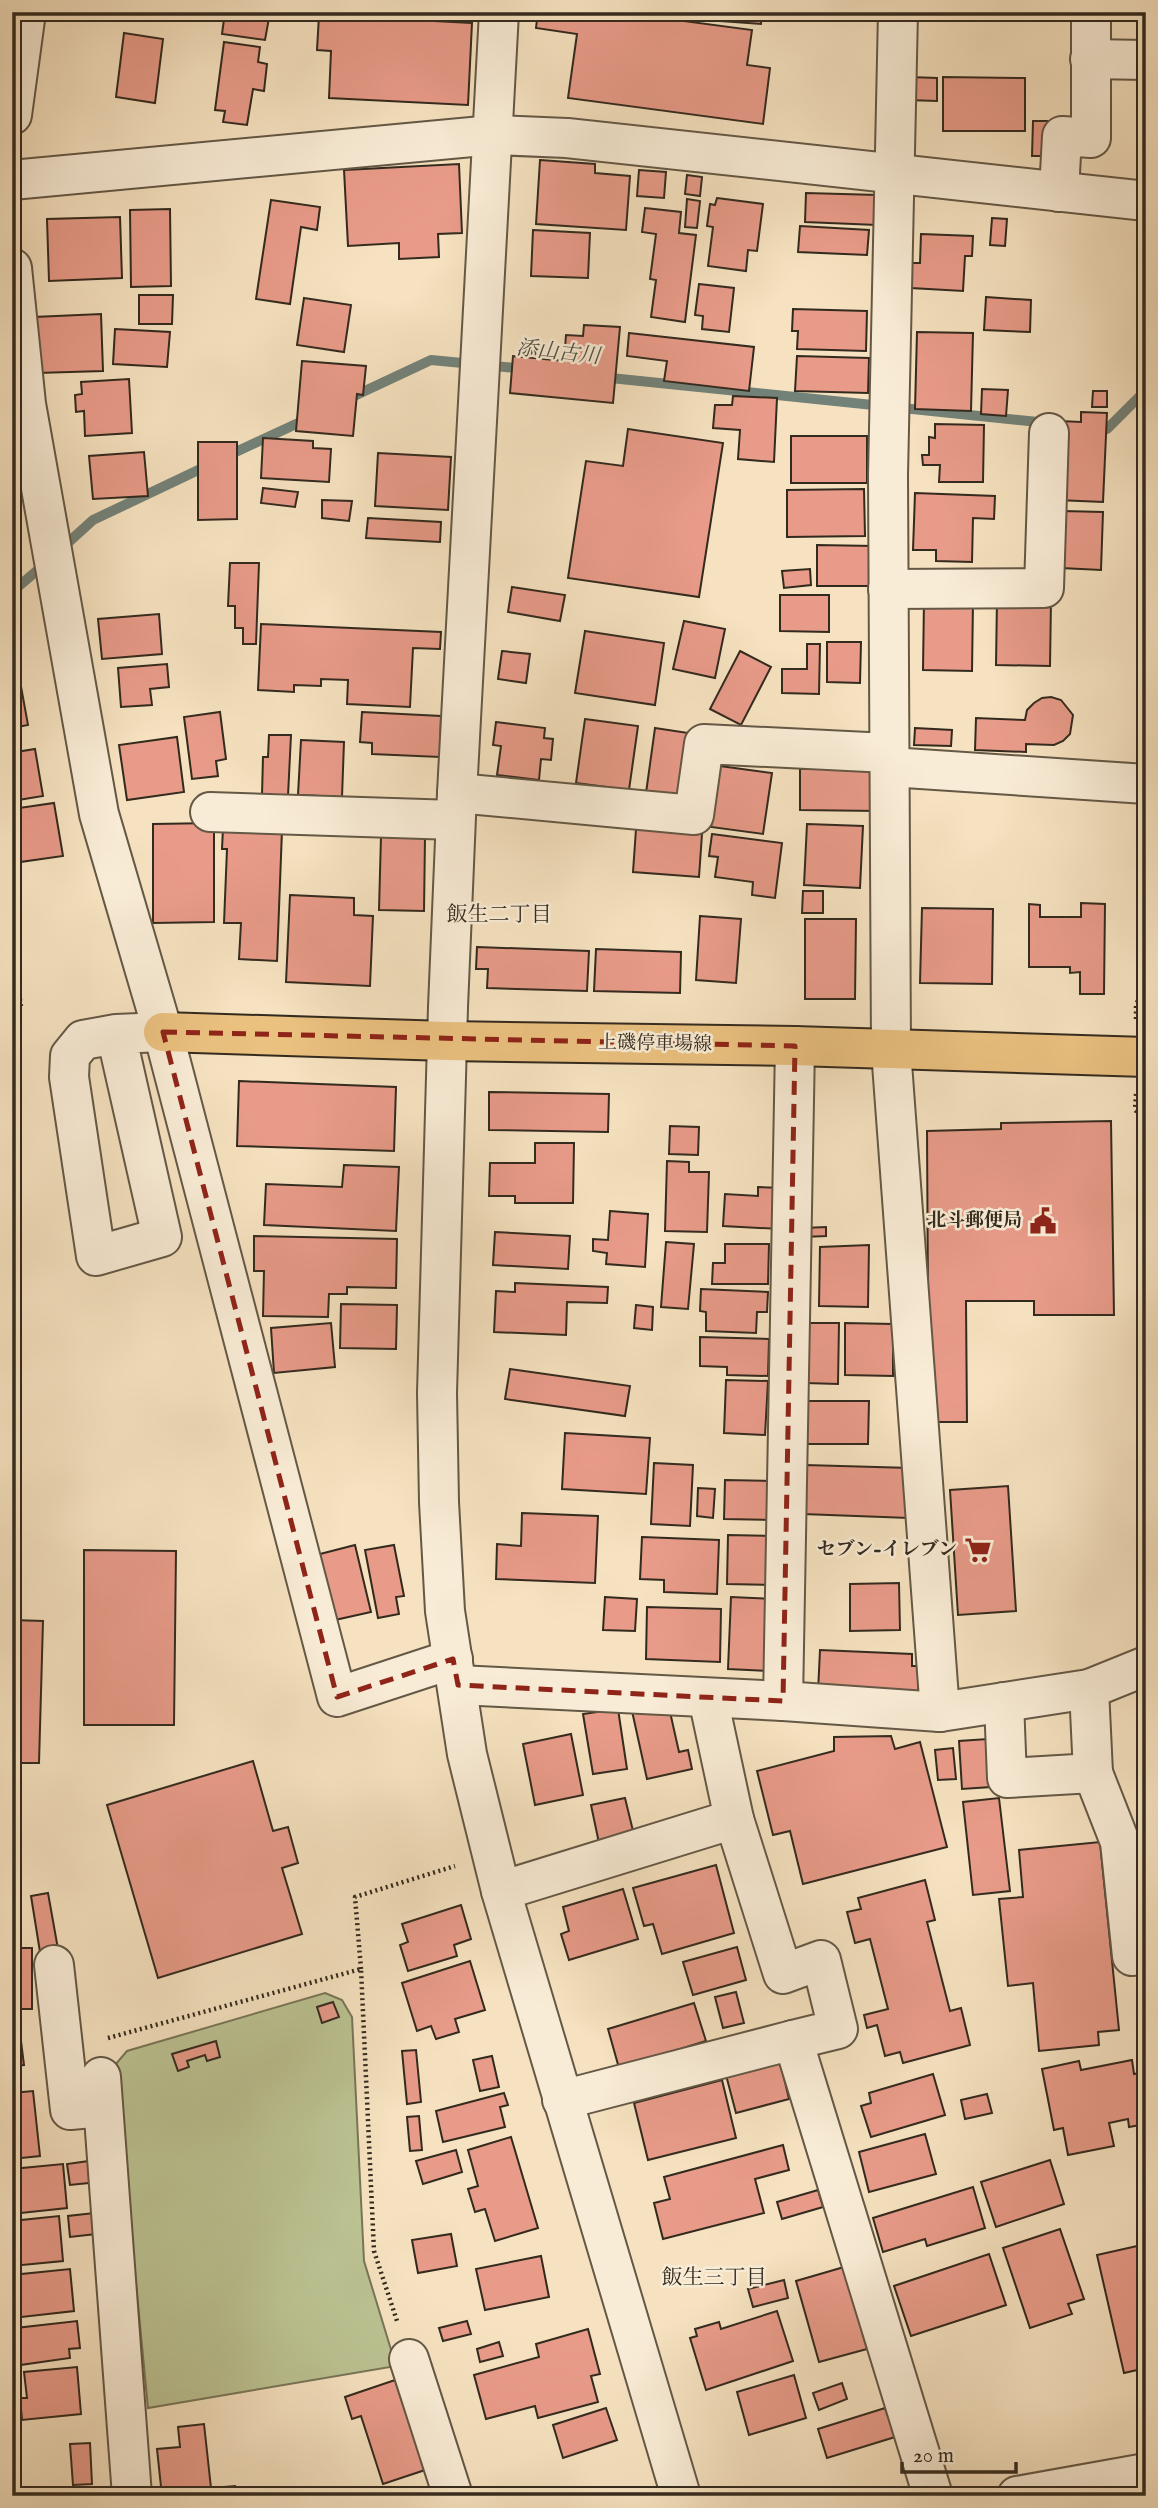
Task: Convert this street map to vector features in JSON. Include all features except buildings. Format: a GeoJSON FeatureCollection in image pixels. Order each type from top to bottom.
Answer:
{"type":"FeatureCollection","features":[{"type":"Feature","properties":{"kind":"main road","name":"上磯停車場線"},"geometry":{"type":"LineString","coordinates":[[163,1031],[447,1041],[795,1046],[1146,1057]]}},
{"type":"Feature","properties":{"kind":"street"},"geometry":{"type":"LineString","coordinates":[[12,115],[26,12]]}},
{"type":"Feature","properties":{"kind":"street"},"geometry":{"type":"LineString","coordinates":[[499,12],[456,807],[447,1041],[437,1393],[445,1611],[467,1754],[501,1891],[681,2496]]}},
{"type":"Feature","properties":{"kind":"street"},"geometry":{"type":"LineString","coordinates":[[898,12],[888,589],[891,1050],[940,1712]]}},
{"type":"Feature","properties":{"kind":"street"},"geometry":{"type":"LineString","coordinates":[[1059,192],[1062,135],[1091,138],[1091,12]]}},
{"type":"Feature","properties":{"kind":"street"},"geometry":{"type":"LineString","coordinates":[[1090,59],[1146,60]]}},
{"type":"Feature","properties":{"kind":"street"},"geometry":{"type":"LineString","coordinates":[[12,180],[493,135],[567,138],[1146,201]]}},
{"type":"Feature","properties":{"kind":"street"},"geometry":{"type":"LineString","coordinates":[[12,268],[26,404],[99,814],[163,1031],[337,1697],[455,1672],[708,1698],[940,1712],[1089,1689],[1146,1666]]}},
{"type":"Feature","properties":{"kind":"street"},"geometry":{"type":"LineString","coordinates":[[888,589],[1044,588],[1049,433]]}},
{"type":"Feature","properties":{"kind":"street"},"geometry":{"type":"LineString","coordinates":[[209,812],[456,807],[694,815],[704,744],[1146,784]]}},
{"type":"Feature","properties":{"kind":"street"},"geometry":{"type":"LineString","coordinates":[[116,1034],[162,1237],[96,1256],[69,1077],[70,1056],[83,1040],[116,1034],[163,1031]]}},
{"type":"Feature","properties":{"kind":"street"},"geometry":{"type":"LineString","coordinates":[[783,1701],[795,1046]]}},
{"type":"Feature","properties":{"kind":"street"},"geometry":{"type":"LineString","coordinates":[[1089,1689],[1093,1773],[1120,1842],[1132,1956]]}},
{"type":"Feature","properties":{"kind":"street"},"geometry":{"type":"LineString","coordinates":[[562,2100],[838,2029],[821,1960],[783,1974],[734,1819],[708,1698]]}},
{"type":"Feature","properties":{"kind":"street"},"geometry":{"type":"LineString","coordinates":[[1004,1702],[1007,1778],[1093,1773]]}},
{"type":"Feature","properties":{"kind":"street"},"geometry":{"type":"LineString","coordinates":[[501,1891],[734,1819]]}},
{"type":"Feature","properties":{"kind":"street"},"geometry":{"type":"LineString","coordinates":[[54,1965],[71,2110],[102,2092],[132,2496]]}},
{"type":"Feature","properties":{"kind":"street"},"geometry":{"type":"LineString","coordinates":[[793,2040],[933,2496]]}},
{"type":"Feature","properties":{"kind":"street"},"geometry":{"type":"LineString","coordinates":[[409,2359],[453,2496]]}},
{"type":"Feature","properties":{"kind":"street"},"geometry":{"type":"LineString","coordinates":[[1017,2496],[1146,2473]]}},
{"type":"Feature","properties":{"kind":"path"},"geometry":{"type":"LineString","coordinates":[[12,950],[21,1006]]}},
{"type":"Feature","properties":{"kind":"path"},"geometry":{"type":"LineString","coordinates":[[409,2359],[374,2251],[361,1969],[355,1897],[461,1864]]}},
{"type":"Feature","properties":{"kind":"path"},"geometry":{"type":"LineString","coordinates":[[102,2092],[98,2040],[361,1969]]}},
{"type":"Feature","properties":{"kind":"highlighted area"},"geometry":{"type":"Polygon","coordinates":[[[163,1032],[795,1046],[783,1701],[458,1685],[453,1659],[337,1697],[163,1032]]]}},
{"type":"Feature","properties":{"kind":"green space"},"geometry":{"type":"Polygon","coordinates":[[[325,1993],[342,2000],[352,2017],[364,2261],[396,2366],[148,2408],[115,2065],[127,2051],[325,1993]]]}},
{"type":"Feature","properties":{"kind":"waterway","name":"添山古川"},"geometry":{"type":"LineString","coordinates":[[352,397],[431,360],[526,369]]}},
{"type":"Feature","properties":{"kind":"waterway","name":"添山古川"},"geometry":{"type":"LineString","coordinates":[[601,377],[1048,423]]}},
{"type":"Feature","properties":{"kind":"waterway","name":"添山古川"},"geometry":{"type":"LineString","coordinates":[[1092,427],[1107,429],[1146,390]]}},
{"type":"Feature","properties":{"kind":"waterway","name":"添山古川"},"geometry":{"type":"LineString","coordinates":[[225,457],[309,418]]}},
{"type":"Feature","properties":{"kind":"waterway","name":"添山古川"},"geometry":{"type":"LineString","coordinates":[[61,549],[93,520],[211,464]]}},
{"type":"Feature","properties":{"kind":"waterway","name":"添山古川"},"geometry":{"type":"LineString","coordinates":[[12,592],[47,562]]}},
{"type":"Feature","properties":{"kind":"place","name":"北斗郵便局"},"geometry":{"type":"Point","coordinates":[1043,1221]}},
{"type":"Feature","properties":{"kind":"place","name":"セブン-イレブン"},"geometry":{"type":"Point","coordinates":[978,1550]}},
{"type":"Feature","properties":{"kind":"district","name":"飯生二丁目"},"geometry":{"type":"Point","coordinates":[499,915]}},
{"type":"Feature","properties":{"kind":"district","name":"飯生三丁目"},"geometry":{"type":"Point","coordinates":[714,2278]}}]}
